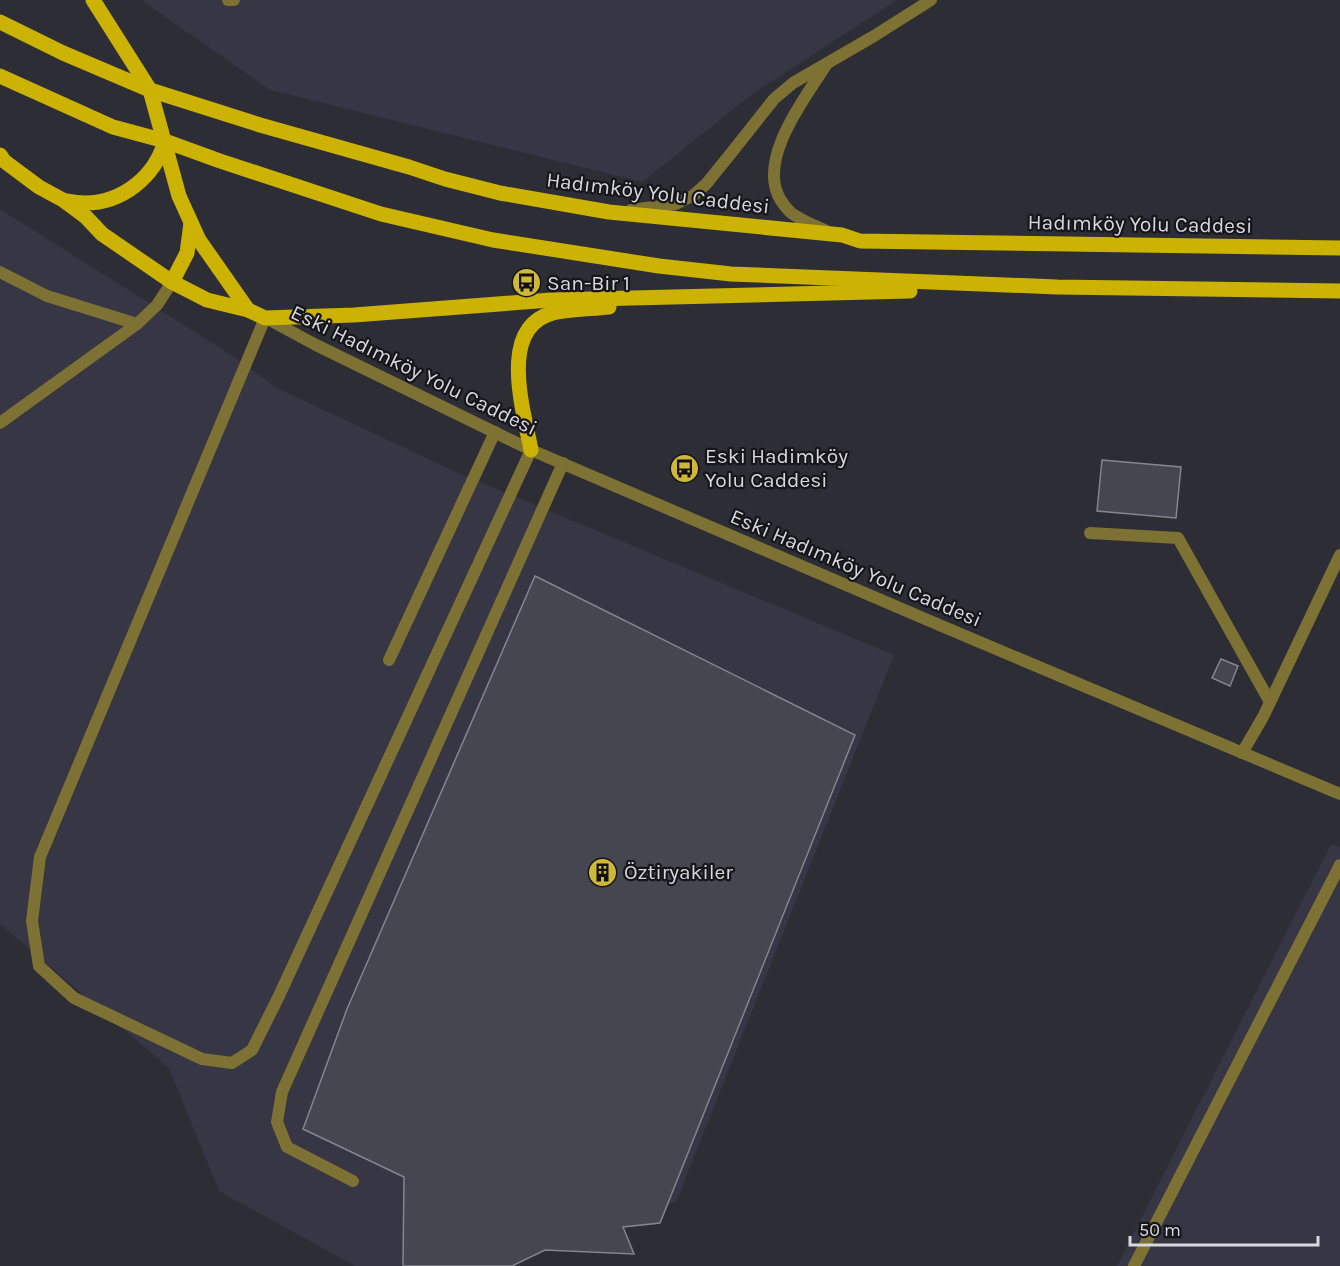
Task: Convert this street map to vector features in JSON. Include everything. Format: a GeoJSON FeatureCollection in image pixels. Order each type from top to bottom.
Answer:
{"type":"FeatureCollection","features":[{"type":"Feature","properties":{"kind":"main road"},"geometry":{"type":"LineString","coordinates":[[93,0],[150,90],[179,196],[199,240],[248,310]]}},
{"type":"Feature","properties":{"kind":"main road","name":"Hadımköy Yolu Caddesi"},"geometry":{"type":"LineString","coordinates":[[0,22],[63,54],[150,90],[260,125],[500,193],[609,212],[842,236],[860,241],[1340,248]]}},
{"type":"Feature","properties":{"kind":"main road"},"geometry":{"type":"LineString","coordinates":[[0,76],[113,127],[165,141],[381,214],[504,242],[659,266],[731,274],[1057,287],[1340,291]]}},
{"type":"Feature","properties":{"kind":"main road"},"geometry":{"type":"LineString","coordinates":[[63,200],[85,203],[110,200],[127,192],[142,180],[154,165],[162,153],[165,141]]}},
{"type":"Feature","properties":{"kind":"main road"},"geometry":{"type":"LineString","coordinates":[[1,158],[39,187],[63,200],[86,217],[102,234],[172,282],[207,300],[248,310],[265,318],[354,315],[551,300],[1057,287]]}},
{"type":"Feature","properties":{"kind":"main road"},"geometry":{"type":"LineString","coordinates":[[172,282],[187,253],[191,223]]}},
{"type":"Feature","properties":{"kind":"main road"},"geometry":{"type":"LineString","coordinates":[[531,450],[520,396],[517,365],[519,348],[537,319],[553,313],[725,295]]}},
{"type":"Feature","properties":{"kind":"street"},"geometry":{"type":"LineString","coordinates":[[228,0],[234,0]]}},
{"type":"Feature","properties":{"kind":"street"},"geometry":{"type":"LineString","coordinates":[[609,212],[675,204],[694,195],[707,183],[774,99],[793,83],[931,0]]}},
{"type":"Feature","properties":{"kind":"street"},"geometry":{"type":"LineString","coordinates":[[826,64],[785,132],[777,156],[774,176],[775,190],[794,216],[842,236]]}},
{"type":"Feature","properties":{"kind":"street"},"geometry":{"type":"LineString","coordinates":[[0,272],[47,296],[137,324]]}},
{"type":"Feature","properties":{"kind":"street"},"geometry":{"type":"LineString","coordinates":[[0,423],[137,324],[157,305],[172,282]]}},
{"type":"Feature","properties":{"kind":"street"},"geometry":{"type":"LineString","coordinates":[[265,318],[40,857],[32,921],[39,966],[74,998],[202,1059],[232,1063],[252,1050],[531,450]]}},
{"type":"Feature","properties":{"kind":"street","name":"Eski Hadımköy Yolu Caddesi"},"geometry":{"type":"LineString","coordinates":[[265,318],[531,450],[1340,794]]}},
{"type":"Feature","properties":{"kind":"street"},"geometry":{"type":"LineString","coordinates":[[389,660],[495,432]]}},
{"type":"Feature","properties":{"kind":"street"},"geometry":{"type":"LineString","coordinates":[[354,1181],[287,1147],[277,1122],[282,1092],[563,463]]}},
{"type":"Feature","properties":{"kind":"street"},"geometry":{"type":"LineString","coordinates":[[1090,533],[1178,538],[1270,702]]}},
{"type":"Feature","properties":{"kind":"street"},"geometry":{"type":"LineString","coordinates":[[1242,753],[1270,702],[1340,555]]}},
{"type":"Feature","properties":{"kind":"street"},"geometry":{"type":"LineString","coordinates":[[1134,1266],[1340,865]]}},
{"type":"Feature","properties":{"kind":"shaded area"},"geometry":{"type":"Polygon","coordinates":[[[141,0],[897,0],[751,95],[642,182],[270,90],[141,0]]]}},
{"type":"Feature","properties":{"kind":"shaded area"},"geometry":{"type":"Polygon","coordinates":[[[0,209],[233,356],[277,388],[454,471],[894,655],[676,1202],[459,1266],[355,1266],[219,1191],[169,1068],[0,924],[0,209]]]}},
{"type":"Feature","properties":{"kind":"shaded area"},"geometry":{"type":"Polygon","coordinates":[[[1331,844],[1340,848],[1340,1266],[1117,1266],[1331,844]]]}},
{"type":"Feature","properties":{"kind":"building"},"geometry":{"type":"Polygon","coordinates":[[[1102,460],[1181,467],[1176,518],[1097,511],[1102,460]]]}},
{"type":"Feature","properties":{"kind":"building","name":"Öztiryakiler"},"geometry":{"type":"Polygon","coordinates":[[[535,576],[855,735],[660,1223],[623,1227],[634,1254],[545,1250],[512,1266],[403,1266],[404,1177],[303,1129],[347,1009],[535,576]]]}},
{"type":"Feature","properties":{"kind":"building"},"geometry":{"type":"Polygon","coordinates":[[[1221,659],[1238,666],[1230,686],[1212,678],[1221,659]]]}},
{"type":"Feature","properties":{"kind":"place","name":"San-Bir 1"},"geometry":{"type":"Point","coordinates":[526,283]}},
{"type":"Feature","properties":{"kind":"place","name":"Eski Hadimköy Yolu Caddesi"},"geometry":{"type":"Point","coordinates":[684,468]}},
{"type":"Feature","properties":{"kind":"place","name":"Öztiryakiler"},"geometry":{"type":"Point","coordinates":[603,872]}}]}
